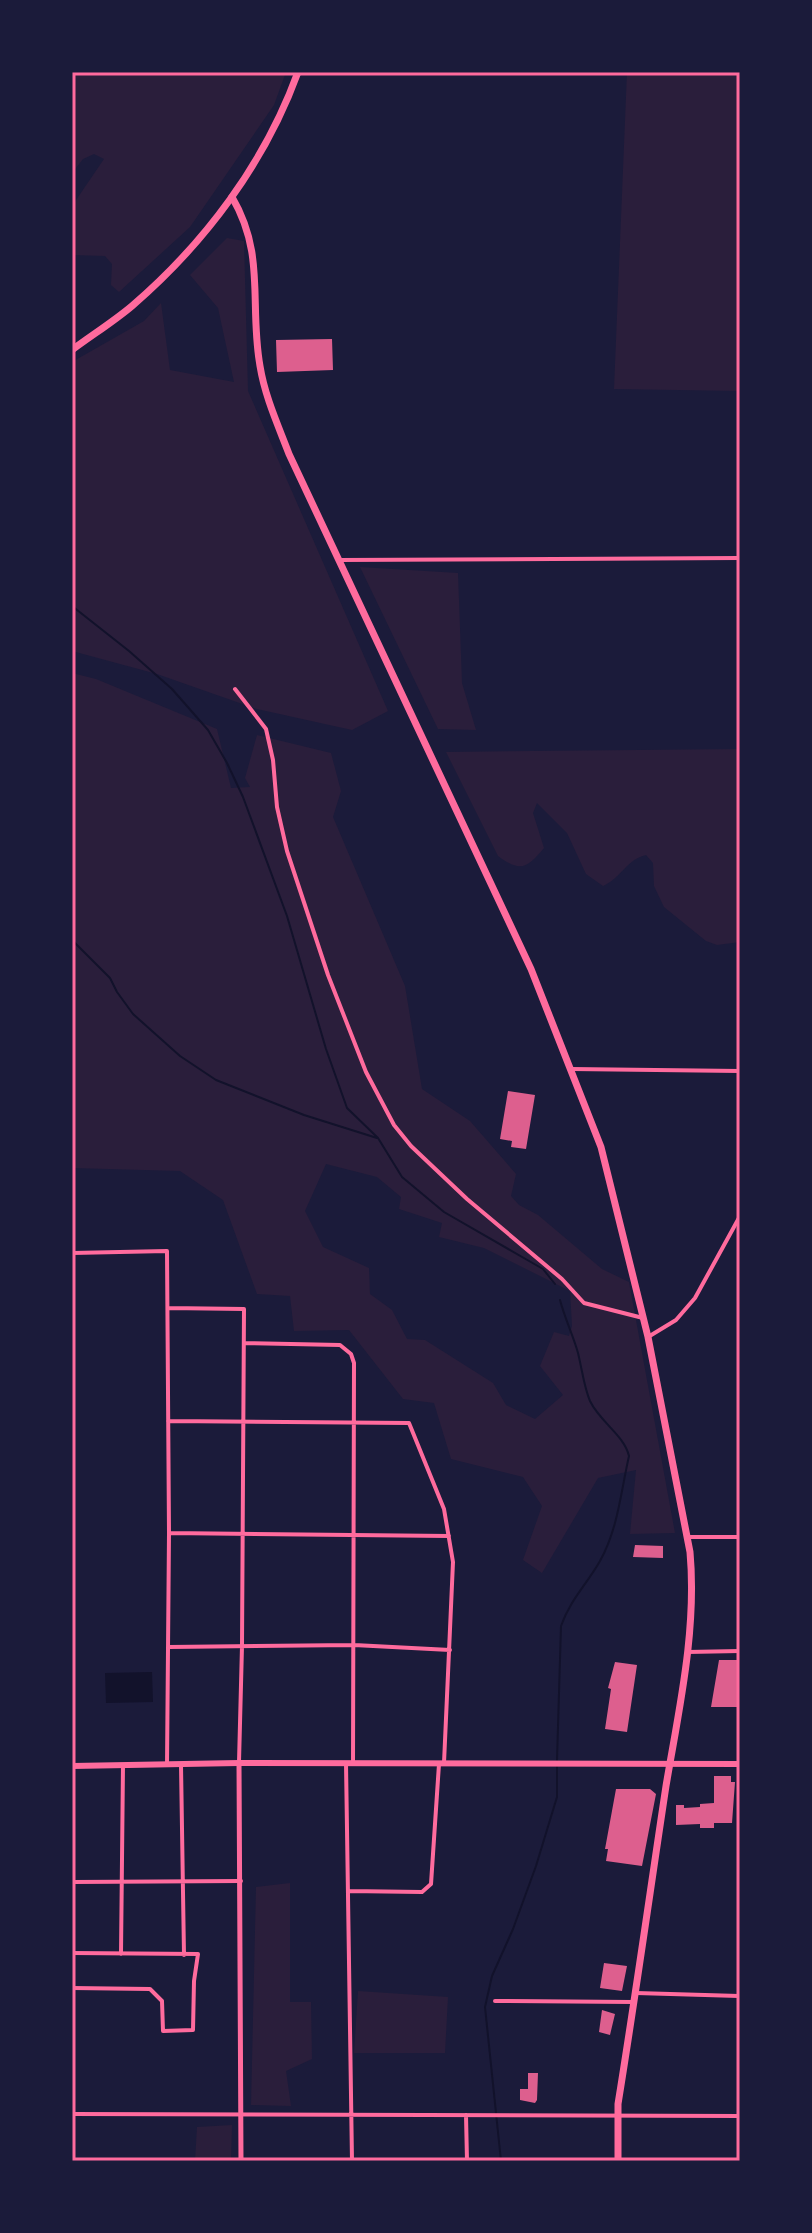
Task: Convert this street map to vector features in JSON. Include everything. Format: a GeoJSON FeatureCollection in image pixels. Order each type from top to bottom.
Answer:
{"type":"FeatureCollection","features":[{"type":"Feature","properties":{"kind":"main road"},"geometry":{"type":"LineString","coordinates":[[72,350],[148,291],[186,253],[232,197],[271,135],[298,72]]}},
{"type":"Feature","properties":{"kind":"main road"},"geometry":{"type":"LineString","coordinates":[[232,197],[253,247],[257,349],[264,386],[289,454],[531,969],[601,1147],[648,1337],[687,1537],[693,1586],[671,1763],[616,2116],[618,2161]]}},
{"type":"Feature","properties":{"kind":"main road"},"geometry":{"type":"LineString","coordinates":[[72,1766],[239,1763],[740,1764]]}},
{"type":"Feature","properties":{"kind":"street"},"geometry":{"type":"LineString","coordinates":[[339,560],[740,558]]}},
{"type":"Feature","properties":{"kind":"street"},"geometry":{"type":"LineString","coordinates":[[235,689],[266,729],[287,851],[328,975],[366,1072],[394,1125],[407,1142],[459,1191],[562,1279],[584,1303],[643,1318]]}},
{"type":"Feature","properties":{"kind":"street"},"geometry":{"type":"LineString","coordinates":[[571,1069],[740,1071]]}},
{"type":"Feature","properties":{"kind":"street"},"geometry":{"type":"LineString","coordinates":[[648,1337],[676,1320],[695,1298],[740,1216]]}},
{"type":"Feature","properties":{"kind":"street"},"geometry":{"type":"LineString","coordinates":[[72,1253],[167,1251],[167,1765]]}},
{"type":"Feature","properties":{"kind":"street"},"geometry":{"type":"LineString","coordinates":[[168,1308],[244,1309],[239,1763],[241,2161]]}},
{"type":"Feature","properties":{"kind":"street"},"geometry":{"type":"LineString","coordinates":[[244,1343],[340,1345],[351,1354],[354,1363],[354,1645],[348,1891],[352,2161]]}},
{"type":"Feature","properties":{"kind":"street"},"geometry":{"type":"LineString","coordinates":[[168,1421],[409,1423],[444,1509],[453,1562],[450,1650],[431,1884],[422,1892],[348,1891]]}},
{"type":"Feature","properties":{"kind":"street"},"geometry":{"type":"LineString","coordinates":[[169,1533],[449,1536]]}},
{"type":"Feature","properties":{"kind":"street"},"geometry":{"type":"LineString","coordinates":[[687,1537],[740,1537]]}},
{"type":"Feature","properties":{"kind":"street"},"geometry":{"type":"LineString","coordinates":[[169,1647],[354,1645],[450,1650]]}},
{"type":"Feature","properties":{"kind":"street"},"geometry":{"type":"LineString","coordinates":[[687,1652],[740,1651]]}},
{"type":"Feature","properties":{"kind":"street"},"geometry":{"type":"LineString","coordinates":[[121,1954],[123,1765]]}},
{"type":"Feature","properties":{"kind":"street"},"geometry":{"type":"LineString","coordinates":[[181,1765],[184,1955]]}},
{"type":"Feature","properties":{"kind":"street"},"geometry":{"type":"LineString","coordinates":[[740,1816],[740,2161]]}},
{"type":"Feature","properties":{"kind":"street"},"geometry":{"type":"LineString","coordinates":[[72,1882],[241,1881]]}},
{"type":"Feature","properties":{"kind":"street"},"geometry":{"type":"LineString","coordinates":[[72,1953],[198,1954],[193,2030],[163,2031],[162,2001],[150,1989],[72,1988]]}},
{"type":"Feature","properties":{"kind":"street"},"geometry":{"type":"LineString","coordinates":[[495,2001],[739,1993]]}},
{"type":"Feature","properties":{"kind":"street"},"geometry":{"type":"LineString","coordinates":[[72,2114],[740,2116]]}},
{"type":"Feature","properties":{"kind":"street"},"geometry":{"type":"LineString","coordinates":[[466,2115],[467,2161]]}},
{"type":"Feature","properties":{"kind":"shaded area"},"geometry":{"type":"Polygon","coordinates":[[[72,72],[286,72],[274,105],[190,227],[119,292],[111,285],[112,264],[105,256],[72,255],[72,206],[104,159],[94,154],[83,159],[72,173],[72,72]]]}},
{"type":"Feature","properties":{"kind":"shaded area"},"geometry":{"type":"Polygon","coordinates":[[[627,72],[740,72],[740,391],[614,389],[627,72]]]}},
{"type":"Feature","properties":{"kind":"shaded area"},"geometry":{"type":"Polygon","coordinates":[[[227,238],[244,241],[248,391],[388,711],[352,730],[257,709],[157,674],[72,651],[72,362],[144,321],[161,303],[170,370],[234,382],[218,308],[190,275],[227,238]]]}},
{"type":"Feature","properties":{"kind":"shaded area"},"geometry":{"type":"Polygon","coordinates":[[[360,567],[458,573],[462,683],[476,730],[438,729],[360,567]]]}},
{"type":"Feature","properties":{"kind":"shaded area"},"geometry":{"type":"Polygon","coordinates":[[[72,673],[96,679],[217,729],[231,788],[250,787],[245,778],[257,735],[331,753],[341,791],[333,817],[405,986],[422,1089],[470,1121],[516,1174],[511,1196],[519,1205],[538,1215],[602,1269],[629,1282],[675,1533],[630,1534],[636,1470],[598,1478],[542,1573],[523,1560],[542,1506],[523,1477],[451,1459],[434,1403],[403,1399],[349,1330],[294,1331],[290,1296],[257,1294],[223,1200],[180,1171],[72,1168],[72,673]],[[326,1164],[305,1211],[323,1247],[369,1268],[370,1294],[392,1310],[407,1339],[425,1340],[493,1383],[506,1405],[535,1419],[563,1395],[540,1366],[554,1332],[569,1336],[572,1326],[570,1291],[484,1248],[439,1237],[442,1223],[399,1209],[401,1197],[377,1177],[326,1164]]]}},
{"type":"Feature","properties":{"kind":"shaded area"},"geometry":{"type":"Polygon","coordinates":[[[740,749],[740,942],[717,945],[706,941],[664,907],[654,886],[653,863],[646,855],[639,857],[603,886],[586,874],[567,833],[537,803],[533,813],[544,848],[523,866],[512,865],[498,856],[446,752],[740,749]]]}},
{"type":"Feature","properties":{"kind":"shaded area"},"geometry":{"type":"Polygon","coordinates":[[[152,1672],[153,1702],[106,1703],[105,1673],[152,1672]]]}},
{"type":"Feature","properties":{"kind":"shaded area"},"geometry":{"type":"Polygon","coordinates":[[[290,1883],[290,2002],[311,2002],[312,2059],[286,2071],[291,2106],[251,2105],[256,1887],[290,1883]]]}},
{"type":"Feature","properties":{"kind":"shaded area"},"geometry":{"type":"Polygon","coordinates":[[[358,1991],[448,1997],[445,2053],[354,2053],[358,1991]]]}},
{"type":"Feature","properties":{"kind":"shaded area"},"geometry":{"type":"Polygon","coordinates":[[[232,2125],[231,2161],[195,2161],[197,2127],[232,2125]]]}},
{"type":"Feature","properties":{"kind":"building"},"geometry":{"type":"Polygon","coordinates":[[[332,339],[333,370],[277,372],[276,340],[332,339]]]}},
{"type":"Feature","properties":{"kind":"building"},"geometry":{"type":"Polygon","coordinates":[[[508,1091],[535,1095],[526,1149],[511,1147],[512,1141],[500,1139],[508,1091]]]}},
{"type":"Feature","properties":{"kind":"building"},"geometry":{"type":"Polygon","coordinates":[[[635,1545],[663,1546],[663,1558],[633,1557],[635,1545]]]}},
{"type":"Feature","properties":{"kind":"building"},"geometry":{"type":"Polygon","coordinates":[[[719,1660],[737,1660],[737,1707],[711,1707],[719,1660]]]}},
{"type":"Feature","properties":{"kind":"building"},"geometry":{"type":"Polygon","coordinates":[[[615,1662],[637,1665],[627,1732],[605,1729],[611,1689],[608,1688],[615,1662]]]}},
{"type":"Feature","properties":{"kind":"building"},"geometry":{"type":"Polygon","coordinates":[[[714,1776],[731,1776],[731,1782],[735,1782],[732,1823],[714,1823],[714,1828],[700,1828],[700,1824],[676,1825],[676,1805],[684,1805],[684,1808],[714,1803],[714,1776]]]}},
{"type":"Feature","properties":{"kind":"building"},"geometry":{"type":"Polygon","coordinates":[[[616,1789],[650,1789],[656,1794],[642,1866],[606,1861],[608,1849],[605,1849],[616,1789]]]}},
{"type":"Feature","properties":{"kind":"building"},"geometry":{"type":"Polygon","coordinates":[[[604,1963],[627,1966],[622,1991],[600,1988],[604,1963]]]}},
{"type":"Feature","properties":{"kind":"building"},"geometry":{"type":"Polygon","coordinates":[[[602,2010],[615,2014],[610,2035],[599,2032],[602,2010]]]}},
{"type":"Feature","properties":{"kind":"building"},"geometry":{"type":"Polygon","coordinates":[[[528,2073],[538,2073],[535,2103],[520,2100],[520,2089],[528,2089],[528,2073]]]}},
{"type":"Feature","properties":{"kind":"waterway"},"geometry":{"type":"LineString","coordinates":[[72,606],[172,689],[208,730],[227,763],[243,797],[287,916],[326,1049],[347,1108],[378,1138],[402,1177],[444,1212],[543,1269],[555,1284]]}},
{"type":"Feature","properties":{"kind":"waterway"},"geometry":{"type":"LineString","coordinates":[[72,940],[110,978],[133,1014],[180,1056],[216,1080],[304,1115],[377,1138]]}},
{"type":"Feature","properties":{"kind":"waterway"},"geometry":{"type":"LineString","coordinates":[[557,1760],[561,1626],[606,1549],[615,1523],[629,1456],[590,1401],[560,1300]]}},
{"type":"Feature","properties":{"kind":"waterway"},"geometry":{"type":"LineString","coordinates":[[501,2161],[485,2007],[492,1976],[536,1866],[557,1797],[557,1766]]}}]}
